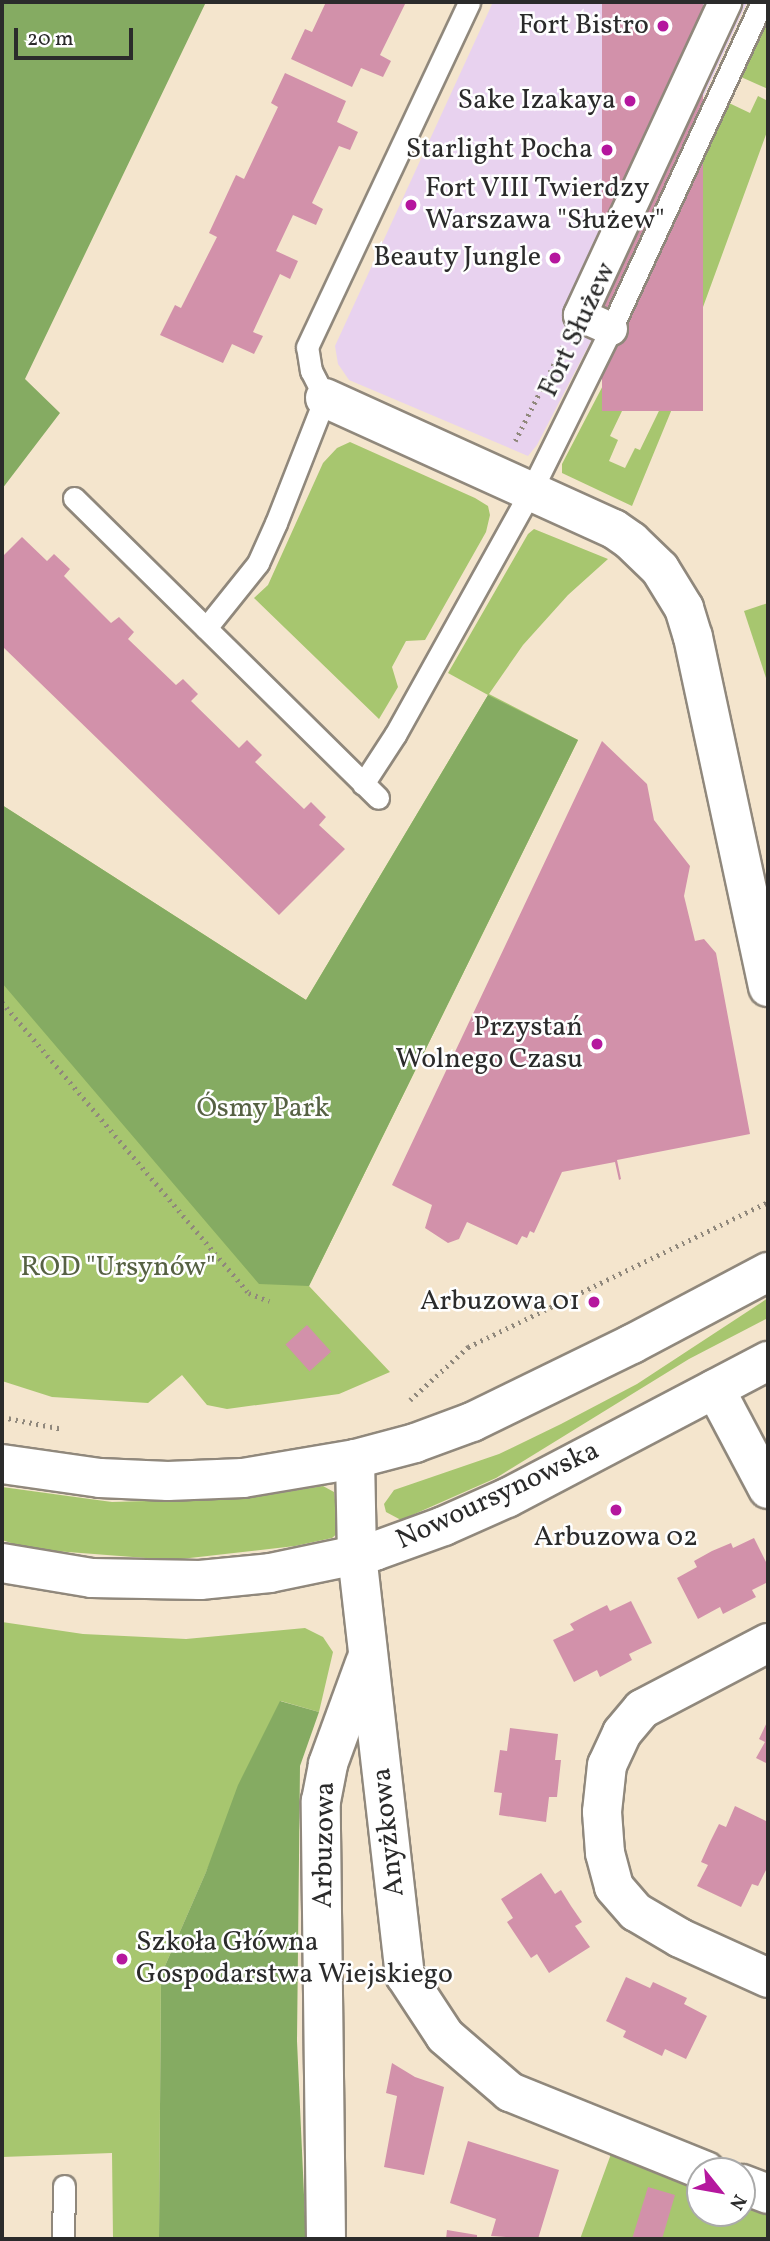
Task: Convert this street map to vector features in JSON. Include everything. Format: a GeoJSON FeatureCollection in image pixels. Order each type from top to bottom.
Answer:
{"type":"FeatureCollection","features":[{"type":"Feature","properties":{"kind":"street"},"geometry":{"type":"LineString","coordinates":[[611,329],[580,316],[725,2]]}},
{"type":"Feature","properties":{"kind":"street"},"geometry":{"type":"LineString","coordinates":[[325,398],[614,529],[660,569],[684,608],[693,636],[768,987]]}},
{"type":"Feature","properties":{"kind":"street"},"geometry":{"type":"LineString","coordinates":[[2,1464],[100,1478],[168,1481],[243,1478],[355,1459],[415,1443],[472,1422],[632,1344],[768,1272]]}},
{"type":"Feature","properties":{"kind":"street","name":"Nowoursynowska"},"geometry":{"type":"LineString","coordinates":[[2,1563],[57,1574],[163,1581],[247,1576],[357,1555],[421,1536],[507,1498],[768,1362]]}},
{"type":"Feature","properties":{"kind":"street"},"geometry":{"type":"LineString","coordinates":[[715,1389],[768,1489]]}},
{"type":"Feature","properties":{"kind":"street","name":"Arbuzowa"},"geometry":{"type":"LineString","coordinates":[[326,2239],[321,1801],[328,1765],[368,1654],[357,1555],[355,1459]]}},
{"type":"Feature","properties":{"kind":"street"},"geometry":{"type":"LineString","coordinates":[[768,1643],[642,1709],[622,1733],[607,1765],[603,1812],[605,1853],[614,1887],[636,1912],[680,1938],[768,1978]]}},
{"type":"Feature","properties":{"kind":"street","name":"Anyżkowa"},"geometry":{"type":"LineString","coordinates":[[368,1654],[405,1975],[445,2036],[510,2092],[686,2163]]}},
{"type":"Feature","properties":{"kind":"lane"},"geometry":{"type":"LineString","coordinates":[[74,498],[206,628],[258,563],[325,398],[311,371],[307,347],[469,2]]}},
{"type":"Feature","properties":{"kind":"lane","name":"Fort Służew"},"geometry":{"type":"LineString","coordinates":[[206,628],[371,791],[396,735],[531,491],[611,329],[762,2]]}},
{"type":"Feature","properties":{"kind":"lane"},"geometry":{"type":"LineString","coordinates":[[64,2186],[64,2239]]}},
{"type":"Feature","properties":{"kind":"path"},"geometry":{"type":"LineString","coordinates":[[514,444],[580,316]]}},
{"type":"Feature","properties":{"kind":"path"},"geometry":{"type":"LineString","coordinates":[[2,1002],[249,1293],[269,1301]]}},
{"type":"Feature","properties":{"kind":"path"},"geometry":{"type":"LineString","coordinates":[[405,1403],[431,1384],[468,1347],[768,1202]]}},
{"type":"Feature","properties":{"kind":"path"},"geometry":{"type":"LineString","coordinates":[[2,1417],[70,1431]]}},
{"type":"Feature","properties":{"kind":"shaded area"},"geometry":{"type":"Polygon","coordinates":[[[493,2],[747,2],[593,337],[537,445],[528,456],[349,380],[338,364],[335,346],[493,2]]]}},
{"type":"Feature","properties":{"kind":"green space"},"geometry":{"type":"Polygon","coordinates":[[[2,2],[206,2],[25,379],[60,413],[2,489],[2,2]]]}},
{"type":"Feature","properties":{"kind":"green space"},"geometry":{"type":"Polygon","coordinates":[[[766,24],[768,25],[768,89],[741,77],[766,24]]]}},
{"type":"Feature","properties":{"kind":"green space"},"geometry":{"type":"Polygon","coordinates":[[[758,96],[768,101],[768,129],[699,318],[695,353],[632,506],[562,473],[562,464],[622,349],[646,361],[610,436],[618,440],[609,461],[625,468],[635,448],[640,450],[688,351],[649,333],[677,271],[656,261],[729,103],[750,113],[758,96]]]}},
{"type":"Feature","properties":{"kind":"green space"},"geometry":{"type":"Polygon","coordinates":[[[350,442],[475,498],[488,506],[490,515],[486,532],[425,640],[406,641],[392,667],[398,687],[379,719],[254,598],[268,585],[323,463],[337,448],[350,442]]]}},
{"type":"Feature","properties":{"kind":"green space","name":"Ósmy Park"},"geometry":{"type":"Polygon","coordinates":[[[534,529],[608,559],[568,595],[523,645],[489,694],[578,740],[309,1286],[390,1372],[339,1394],[227,1409],[207,1405],[182,1375],[148,1403],[52,1397],[2,1381],[2,805],[306,1000],[488,695],[448,673],[528,534],[534,529]]]}},
{"type":"Feature","properties":{"kind":"green space"},"geometry":{"type":"Polygon","coordinates":[[[768,603],[768,684],[744,611],[768,603]]]}},
{"type":"Feature","properties":{"kind":"green space","name":"Ósmy Park"},"geometry":{"type":"Polygon","coordinates":[[[488,695],[578,740],[309,1286],[259,1284],[2,983],[2,805],[306,1000],[488,695]]]}},
{"type":"Feature","properties":{"kind":"green space"},"geometry":{"type":"Polygon","coordinates":[[[768,1298],[768,1318],[689,1359],[496,1478],[401,1520],[386,1512],[384,1504],[394,1490],[499,1454],[561,1424],[637,1384],[768,1298]]]}},
{"type":"Feature","properties":{"kind":"green space"},"geometry":{"type":"Polygon","coordinates":[[[323,1486],[334,1492],[339,1532],[332,1538],[295,1546],[172,1560],[29,1549],[2,1540],[2,1487],[112,1502],[249,1498],[323,1486]]]}},
{"type":"Feature","properties":{"kind":"green space","name":"Szkoła Główna Gospodarstwa Wiejskiego"},"geometry":{"type":"Polygon","coordinates":[[[2,1622],[83,1634],[186,1639],[305,1628],[323,1637],[333,1652],[319,1712],[281,1701],[161,1975],[159,2239],[113,2239],[112,2153],[2,2157],[2,1622]]]}},
{"type":"Feature","properties":{"kind":"green space"},"geometry":{"type":"Polygon","coordinates":[[[280,1701],[319,1712],[300,1766],[297,2041],[306,2239],[159,2239],[161,1975],[206,1872],[238,1785],[280,1701]]]}},
{"type":"Feature","properties":{"kind":"green space"},"geometry":{"type":"Polygon","coordinates":[[[611,2154],[686,2183],[686,2227],[756,2227],[756,2209],[768,2214],[768,2239],[580,2239],[611,2154]]]}},
{"type":"Feature","properties":{"kind":"building"},"geometry":{"type":"Polygon","coordinates":[[[326,2],[406,2],[380,55],[391,61],[383,77],[361,68],[352,87],[291,59],[305,29],[312,32],[326,2]]]}},
{"type":"Feature","properties":{"kind":"building"},"geometry":{"type":"Polygon","coordinates":[[[602,2],[703,2],[703,411],[602,411],[602,2]]]}},
{"type":"Feature","properties":{"kind":"building"},"geometry":{"type":"Polygon","coordinates":[[[285,73],[346,101],[337,122],[358,132],[350,150],[339,146],[312,203],[323,209],[316,225],[293,215],[276,251],[298,261],[290,279],[280,274],[253,332],[263,336],[254,354],[232,344],[223,363],[160,335],[175,305],[181,308],[217,237],[209,233],[236,175],[244,179],[278,107],[271,103],[285,73]]]}},
{"type":"Feature","properties":{"kind":"building"},"geometry":{"type":"Polygon","coordinates":[[[22,537],[47,561],[54,554],[70,569],[64,576],[111,623],[119,617],[134,632],[128,639],[176,685],[183,679],[198,694],[191,701],[239,748],[247,740],[262,755],[255,762],[304,809],[311,802],[326,817],[319,825],[345,849],[279,915],[2,646],[2,557],[22,537]]]}},
{"type":"Feature","properties":{"kind":"building","name":"Przystań Wolnego Czasu"},"geometry":{"type":"Polygon","coordinates":[[[602,741],[647,784],[654,820],[690,866],[684,896],[695,941],[704,939],[716,953],[750,1134],[617,1160],[619,1180],[615,1162],[562,1172],[534,1233],[530,1231],[527,1238],[522,1236],[517,1245],[467,1222],[459,1239],[448,1243],[425,1228],[432,1205],[392,1185],[602,741]]]}},
{"type":"Feature","properties":{"kind":"building"},"geometry":{"type":"Polygon","coordinates":[[[307,1325],[331,1352],[310,1371],[285,1344],[307,1325]]]}},
{"type":"Feature","properties":{"kind":"building"},"geometry":{"type":"Polygon","coordinates":[[[754,1538],[768,1566],[768,1582],[752,1590],[756,1597],[723,1614],[720,1607],[698,1619],[677,1578],[697,1567],[694,1561],[712,1551],[731,1543],[733,1548],[754,1538]]]}},
{"type":"Feature","properties":{"kind":"building"},"geometry":{"type":"Polygon","coordinates":[[[631,1601],[652,1643],[629,1654],[632,1660],[600,1677],[597,1670],[574,1682],[553,1640],[574,1630],[570,1624],[607,1605],[610,1611],[631,1601]]]}},
{"type":"Feature","properties":{"kind":"building"},"geometry":{"type":"Polygon","coordinates":[[[768,1720],[768,1764],[756,1758],[765,1742],[759,1739],[768,1720]]]}},
{"type":"Feature","properties":{"kind":"building"},"geometry":{"type":"Polygon","coordinates":[[[510,1728],[558,1734],[555,1760],[561,1760],[557,1797],[549,1797],[546,1822],[499,1815],[502,1793],[494,1792],[500,1750],[507,1751],[510,1728]]]}},
{"type":"Feature","properties":{"kind":"building"},"geometry":{"type":"Polygon","coordinates":[[[735,1806],[768,1822],[768,1866],[758,1886],[752,1884],[741,1907],[697,1886],[708,1865],[701,1862],[710,1842],[719,1824],[726,1827],[735,1806]]]}},
{"type":"Feature","properties":{"kind":"building"},"geometry":{"type":"Polygon","coordinates":[[[541,1873],[555,1894],[561,1890],[582,1922],[575,1926],[590,1947],[549,1973],[537,1954],[531,1958],[507,1922],[513,1918],[501,1899],[541,1873]]]}},
{"type":"Feature","properties":{"kind":"building"},"geometry":{"type":"Polygon","coordinates":[[[626,1977],[650,1988],[653,1982],[687,1998],[684,2004],[707,2016],[686,2059],[665,2049],[662,2056],[623,2037],[626,2031],[606,2021],[626,1977]]]}},
{"type":"Feature","properties":{"kind":"building"},"geometry":{"type":"Polygon","coordinates":[[[392,2063],[415,2077],[444,2087],[424,2175],[384,2167],[397,2096],[386,2093],[392,2063]]]}},
{"type":"Feature","properties":{"kind":"building"},"geometry":{"type":"Polygon","coordinates":[[[468,2141],[559,2170],[538,2239],[491,2236],[496,2219],[450,2203],[468,2141]]]}},
{"type":"Feature","properties":{"kind":"building"},"geometry":{"type":"Polygon","coordinates":[[[648,2187],[675,2195],[662,2239],[632,2239],[648,2187]]]}},
{"type":"Feature","properties":{"kind":"building"},"geometry":{"type":"Polygon","coordinates":[[[447,2230],[477,2235],[477,2239],[446,2239],[447,2230]]]}},
{"type":"Feature","properties":{"kind":"place","name":"Fort Bistro"},"geometry":{"type":"Point","coordinates":[663,26]}},
{"type":"Feature","properties":{"kind":"place","name":"Sake Izakaya"},"geometry":{"type":"Point","coordinates":[630,101]}},
{"type":"Feature","properties":{"kind":"place","name":"Starlight Pocha"},"geometry":{"type":"Point","coordinates":[607,150]}},
{"type":"Feature","properties":{"kind":"place","name":"Fort VIII Twierdzy Warszawa \"Służew\""},"geometry":{"type":"Point","coordinates":[411,205]}},
{"type":"Feature","properties":{"kind":"place","name":"Beauty Jungle"},"geometry":{"type":"Point","coordinates":[555,258]}},
{"type":"Feature","properties":{"kind":"place","name":"Przystań Wolnego Czasu"},"geometry":{"type":"Point","coordinates":[597,1044]}},
{"type":"Feature","properties":{"kind":"place","name":"Arbuzowa 01"},"geometry":{"type":"Point","coordinates":[594,1302]}},
{"type":"Feature","properties":{"kind":"place","name":"Arbuzowa 02"},"geometry":{"type":"Point","coordinates":[616,1510]}},
{"type":"Feature","properties":{"kind":"place","name":"Szkoła Główna Gospodarstwa Wiejskiego"},"geometry":{"type":"Point","coordinates":[122,1959]}},
{"type":"Feature","properties":{"kind":"park label","name":"ROD \"Ursynów\""},"geometry":{"type":"Point","coordinates":[118,1268]}}]}
